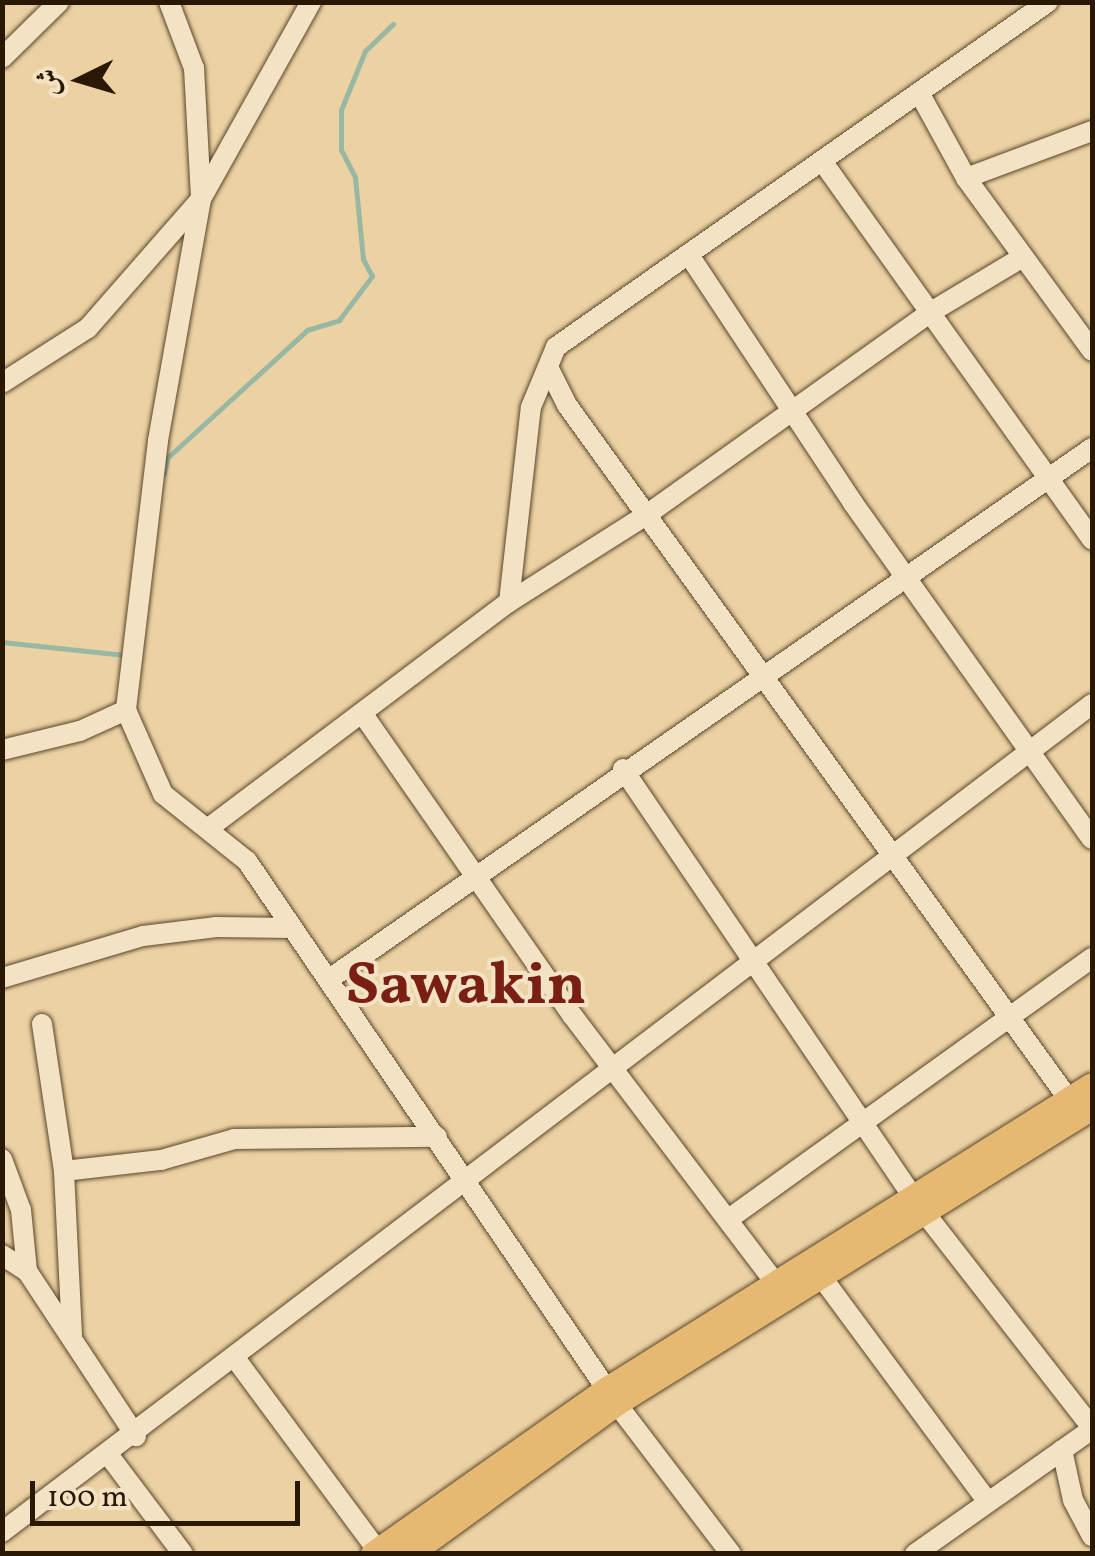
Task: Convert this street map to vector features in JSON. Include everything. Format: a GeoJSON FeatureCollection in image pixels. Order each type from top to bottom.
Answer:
{"type":"FeatureCollection","features":[{"type":"Feature","properties":{"kind":"main road"},"geometry":{"type":"LineString","coordinates":[[375,1552],[611,1396],[774,1282],[919,1204],[1080,1107],[1092,1084]]}},
{"type":"Feature","properties":{"kind":"main road"},"geometry":{"type":"LineString","coordinates":[[409,1554],[611,1396],[820,1275],[919,1204]]}},
{"type":"Feature","properties":{"kind":"street"},"geometry":{"type":"LineString","coordinates":[[2,58],[58,2]]}},
{"type":"Feature","properties":{"kind":"street"},"geometry":{"type":"LineString","coordinates":[[169,2],[194,68],[201,198],[158,442],[126,710],[164,794],[210,827],[247,861],[611,1396],[731,1554]]}},
{"type":"Feature","properties":{"kind":"street"},"geometry":{"type":"LineString","coordinates":[[5,377],[88,328],[201,198],[311,2]]}},
{"type":"Feature","properties":{"kind":"street"},"geometry":{"type":"LineString","coordinates":[[508,602],[531,408],[556,348],[580,325],[922,96],[1048,2]]}},
{"type":"Feature","properties":{"kind":"street"},"geometry":{"type":"LineString","coordinates":[[922,96],[966,178],[1092,351]]}},
{"type":"Feature","properties":{"kind":"street"},"geometry":{"type":"LineString","coordinates":[[966,178],[1092,131]]}},
{"type":"Feature","properties":{"kind":"street"},"geometry":{"type":"LineString","coordinates":[[822,161],[1092,539]]}},
{"type":"Feature","properties":{"kind":"street"},"geometry":{"type":"LineString","coordinates":[[688,256],[1092,839]]}},
{"type":"Feature","properties":{"kind":"street"},"geometry":{"type":"LineString","coordinates":[[210,827],[508,602],[649,513],[791,406],[930,312],[1023,256]]}},
{"type":"Feature","properties":{"kind":"street"},"geometry":{"type":"LineString","coordinates":[[549,370],[555,388],[649,513],[891,856],[1080,1107]]}},
{"type":"Feature","properties":{"kind":"street"},"geometry":{"type":"LineString","coordinates":[[328,980],[623,769],[1092,448]]}},
{"type":"Feature","properties":{"kind":"street"},"geometry":{"type":"LineString","coordinates":[[2,1532],[110,1457],[464,1177],[1092,704]]}},
{"type":"Feature","properties":{"kind":"street"},"geometry":{"type":"LineString","coordinates":[[2,750],[80,732],[126,710]]}},
{"type":"Feature","properties":{"kind":"street"},"geometry":{"type":"LineString","coordinates":[[362,713],[472,876],[774,1282]]}},
{"type":"Feature","properties":{"kind":"street"},"geometry":{"type":"LineString","coordinates":[[623,769],[919,1204],[1092,1429],[915,1554]]}},
{"type":"Feature","properties":{"kind":"street"},"geometry":{"type":"LineString","coordinates":[[2,978],[143,936],[216,927],[292,928]]}},
{"type":"Feature","properties":{"kind":"street"},"geometry":{"type":"LineString","coordinates":[[730,1218],[1092,958]]}},
{"type":"Feature","properties":{"kind":"street"},"geometry":{"type":"LineString","coordinates":[[42,1024],[64,1171],[72,1335]]}},
{"type":"Feature","properties":{"kind":"street"},"geometry":{"type":"LineString","coordinates":[[64,1171],[161,1160],[234,1139],[437,1137]]}},
{"type":"Feature","properties":{"kind":"street"},"geometry":{"type":"LineString","coordinates":[[2,1160],[21,1210],[27,1271]]}},
{"type":"Feature","properties":{"kind":"street"},"geometry":{"type":"LineString","coordinates":[[2,1255],[27,1271],[136,1436]]}},
{"type":"Feature","properties":{"kind":"street"},"geometry":{"type":"LineString","coordinates":[[820,1275],[988,1502]]}},
{"type":"Feature","properties":{"kind":"street"},"geometry":{"type":"LineString","coordinates":[[235,1358],[375,1552]]}},
{"type":"Feature","properties":{"kind":"street"},"geometry":{"type":"LineString","coordinates":[[1062,1450],[1073,1500],[1092,1536]]}},
{"type":"Feature","properties":{"kind":"street"},"geometry":{"type":"LineString","coordinates":[[110,1457],[183,1554]]}},
{"type":"Feature","properties":{"kind":"waterway"},"geometry":{"type":"LineString","coordinates":[[164,474],[167,458],[307,330],[339,320],[372,276],[363,259],[355,177],[341,150],[341,110],[365,51],[393,24]]}},
{"type":"Feature","properties":{"kind":"waterway"},"geometry":{"type":"LineString","coordinates":[[2,642],[124,655]]}},
{"type":"Feature","properties":{"kind":"district","name":"Sawakin"},"geometry":{"type":"Point","coordinates":[466,987]}}]}
